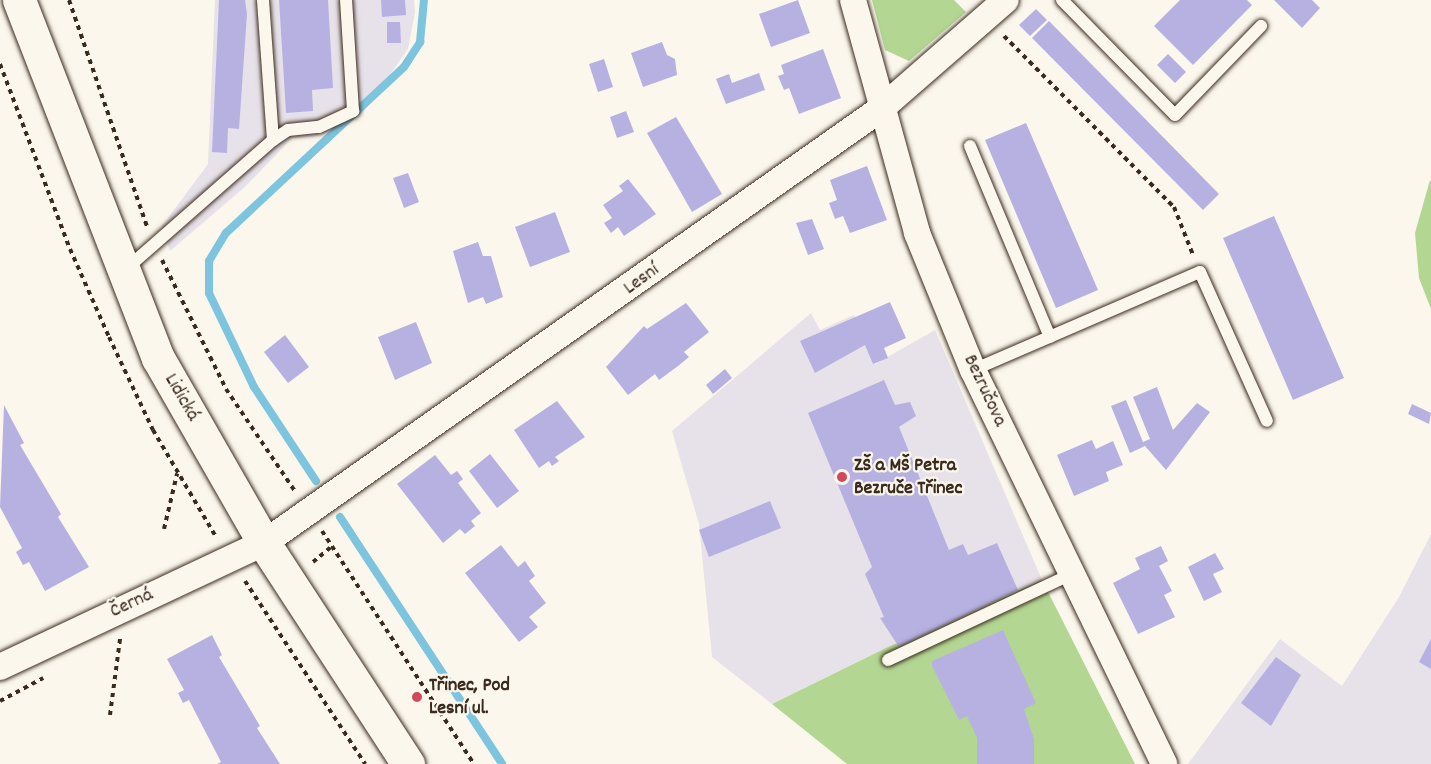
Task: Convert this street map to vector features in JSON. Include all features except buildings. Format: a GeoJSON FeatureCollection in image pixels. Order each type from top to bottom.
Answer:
{"type":"FeatureCollection","features":[{"type":"Feature","properties":{"kind":"street","name":"Lidická"},"geometry":{"type":"LineString","coordinates":[[19,0],[158,358],[264,543],[408,764]]}},
{"type":"Feature","properties":{"kind":"street","name":"Bezručova"},"geometry":{"type":"LineString","coordinates":[[853,0],[917,232],[973,370],[1164,764]]}},
{"type":"Feature","properties":{"kind":"street","name":"Lesní"},"geometry":{"type":"LineString","coordinates":[[264,543],[882,108],[1006,0]]}},
{"type":"Feature","properties":{"kind":"street","name":"Černá"},"geometry":{"type":"LineString","coordinates":[[0,667],[264,543]]}},
{"type":"Feature","properties":{"kind":"lane"},"geometry":{"type":"LineString","coordinates":[[263,0],[273,140]]}},
{"type":"Feature","properties":{"kind":"lane"},"geometry":{"type":"LineString","coordinates":[[123,272],[273,140],[288,130],[320,127],[353,111],[346,0]]}},
{"type":"Feature","properties":{"kind":"lane"},"geometry":{"type":"LineString","coordinates":[[1062,0],[1175,115],[1261,26]]}},
{"type":"Feature","properties":{"kind":"lane"},"geometry":{"type":"LineString","coordinates":[[970,147],[1050,337]]}},
{"type":"Feature","properties":{"kind":"lane"},"geometry":{"type":"LineString","coordinates":[[973,370],[1200,273],[1267,421]]}},
{"type":"Feature","properties":{"kind":"lane"},"geometry":{"type":"LineString","coordinates":[[888,660],[1072,574]]}},
{"type":"Feature","properties":{"kind":"path"},"geometry":{"type":"LineString","coordinates":[[69,0],[155,244],[226,389],[300,498]]}},
{"type":"Feature","properties":{"kind":"path"},"geometry":{"type":"LineString","coordinates":[[987,18],[1174,207],[1200,273]]}},
{"type":"Feature","properties":{"kind":"path"},"geometry":{"type":"LineString","coordinates":[[0,64],[70,249],[177,473],[365,764]]}},
{"type":"Feature","properties":{"kind":"path"},"geometry":{"type":"LineString","coordinates":[[164,529],[177,473]]}},
{"type":"Feature","properties":{"kind":"path"},"geometry":{"type":"LineString","coordinates":[[318,525],[474,764]]}},
{"type":"Feature","properties":{"kind":"path"},"geometry":{"type":"LineString","coordinates":[[313,562],[332,546]]}},
{"type":"Feature","properties":{"kind":"path"},"geometry":{"type":"LineString","coordinates":[[110,715],[124,631]]}},
{"type":"Feature","properties":{"kind":"path"},"geometry":{"type":"LineString","coordinates":[[0,700],[48,675]]}},
{"type":"Feature","properties":{"kind":"shaded area"},"geometry":{"type":"Polygon","coordinates":[[[215,0],[414,0],[415,12],[408,49],[362,114],[314,137],[292,138],[246,186],[170,251],[162,226],[208,164],[215,0]]]}},
{"type":"Feature","properties":{"kind":"shaded area","name":"ZŠ a MŠ Petra Bezruče Třinec"},"geometry":{"type":"Polygon","coordinates":[[[811,313],[820,330],[854,315],[875,364],[935,330],[1042,580],[888,647],[772,704],[712,657],[699,524],[672,431],[811,313]]]}},
{"type":"Feature","properties":{"kind":"shaded area"},"geometry":{"type":"Polygon","coordinates":[[[1431,534],[1431,764],[1188,764],[1280,639],[1342,686],[1399,597],[1431,534]]]}},
{"type":"Feature","properties":{"kind":"green space"},"geometry":{"type":"Polygon","coordinates":[[[872,0],[954,0],[966,12],[909,61],[885,50],[872,0]]]}},
{"type":"Feature","properties":{"kind":"green space"},"geometry":{"type":"Polygon","coordinates":[[[1430,180],[1431,309],[1419,278],[1415,233],[1430,180]]]}},
{"type":"Feature","properties":{"kind":"green space"},"geometry":{"type":"Polygon","coordinates":[[[1042,580],[1135,764],[847,764],[772,704],[888,647],[1042,580]]]}},
{"type":"Feature","properties":{"kind":"waterway"},"geometry":{"type":"LineString","coordinates":[[316,481],[254,387],[209,293],[209,261],[226,233],[404,67],[420,42],[424,0]]}},
{"type":"Feature","properties":{"kind":"waterway"},"geometry":{"type":"LineString","coordinates":[[340,517],[502,764]]}},
{"type":"Feature","properties":{"kind":"place","name":"ZŠ a MŠ Petra Bezruče Třinec"},"geometry":{"type":"Point","coordinates":[842,477]}},
{"type":"Feature","properties":{"kind":"place","name":"Třinec, Pod Lesní ul."},"geometry":{"type":"Point","coordinates":[417,697]}}]}
